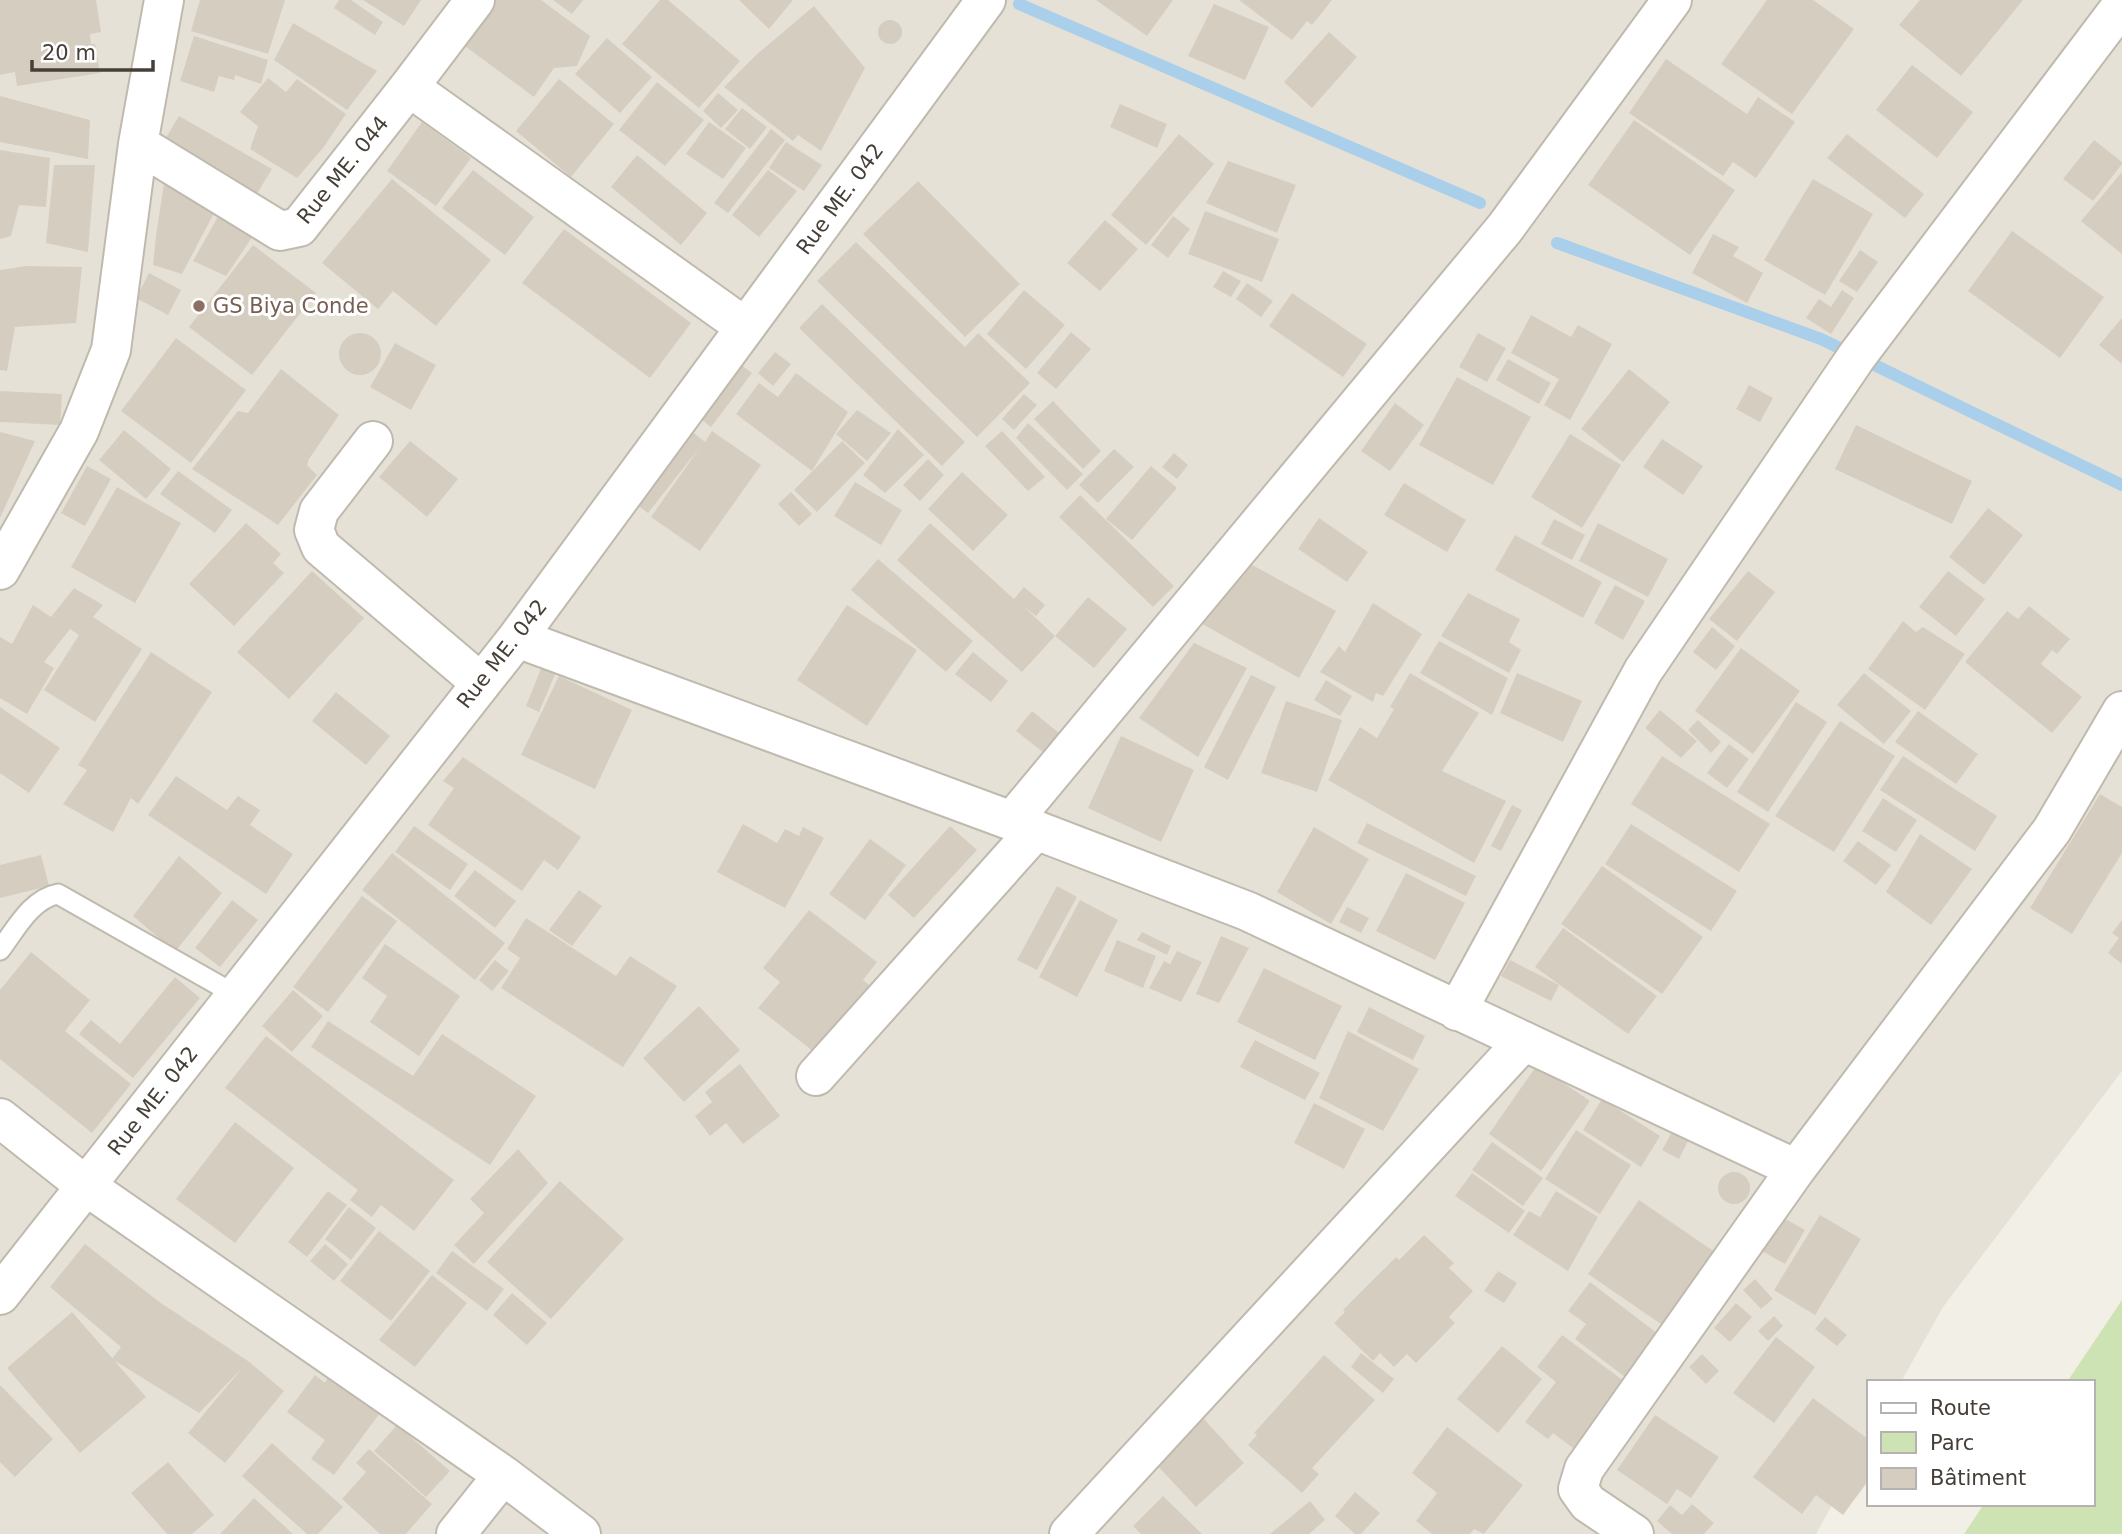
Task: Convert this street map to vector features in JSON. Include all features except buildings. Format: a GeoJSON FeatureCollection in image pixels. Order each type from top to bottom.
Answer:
{"type":"FeatureCollection","features":[{"type":"Feature","properties":{"kind":"street"},"geometry":{"type":"LineString","coordinates":[[0,570],[79,431],[111,350],[138,144],[164,0]]}},
{"type":"Feature","properties":{"kind":"street","name":"Rue ME. 044"},"geometry":{"type":"LineString","coordinates":[[138,144],[279,231],[299,227],[475,0]]}},
{"type":"Feature","properties":{"kind":"street","name":"Rue ME. 042"},"geometry":{"type":"LineString","coordinates":[[0,1294],[517,638],[986,0]]}},
{"type":"Feature","properties":{"kind":"street"},"geometry":{"type":"LineString","coordinates":[[816,1076],[1024,826],[1505,228],[1672,0]]}},
{"type":"Feature","properties":{"kind":"street"},"geometry":{"type":"LineString","coordinates":[[1457,1011],[1643,671],[1857,356],[2122,5]]}},
{"type":"Feature","properties":{"kind":"street"},"geometry":{"type":"LineString","coordinates":[[409,87],[745,327]]}},
{"type":"Feature","properties":{"kind":"street"},"geometry":{"type":"LineString","coordinates":[[373,441],[319,511],[314,530],[321,547],[481,683]]}},
{"type":"Feature","properties":{"kind":"street"},"geometry":{"type":"LineString","coordinates":[[517,638],[1247,911],[1796,1168]]}},
{"type":"Feature","properties":{"kind":"street"},"geometry":{"type":"LineString","coordinates":[[1634,1534],[1588,1503],[1578,1489],[1584,1469],[1796,1168],[2052,830],[2122,711]]}},
{"type":"Feature","properties":{"kind":"street"},"geometry":{"type":"LineString","coordinates":[[1080,1530],[1524,1041]]}},
{"type":"Feature","properties":{"kind":"street"},"geometry":{"type":"LineString","coordinates":[[0,1118],[86,1186],[503,1475],[581,1534]]}},
{"type":"Feature","properties":{"kind":"street"},"geometry":{"type":"LineString","coordinates":[[456,1534],[503,1475]]}},
{"type":"Feature","properties":{"kind":"lane"},"geometry":{"type":"LineString","coordinates":[[0,950],[37,903],[47,896],[58,894],[236,995]]}},
{"type":"Feature","properties":{"kind":"shaded area"},"geometry":{"type":"Polygon","coordinates":[[[0,0],[2122,0],[2122,1071],[1943,1307],[1902,1380],[1867,1380],[1867,1442],[1816,1534],[0,1534],[0,0]]]}},
{"type":"Feature","properties":{"kind":"green space"},"geometry":{"type":"Polygon","coordinates":[[[2122,1300],[2122,1534],[1964,1534],[1983,1506],[2094,1506],[2094,1380],[2068,1380],[2122,1300]]]}},
{"type":"Feature","properties":{"kind":"waterway"},"geometry":{"type":"LineString","coordinates":[[1019,4],[1480,203]]}},
{"type":"Feature","properties":{"kind":"waterway"},"geometry":{"type":"LineString","coordinates":[[1557,243],[1821,339],[2122,485]]}},
{"type":"Feature","properties":{"kind":"place","name":"GS Biya Conde"},"geometry":{"type":"Point","coordinates":[199,306]}}]}
